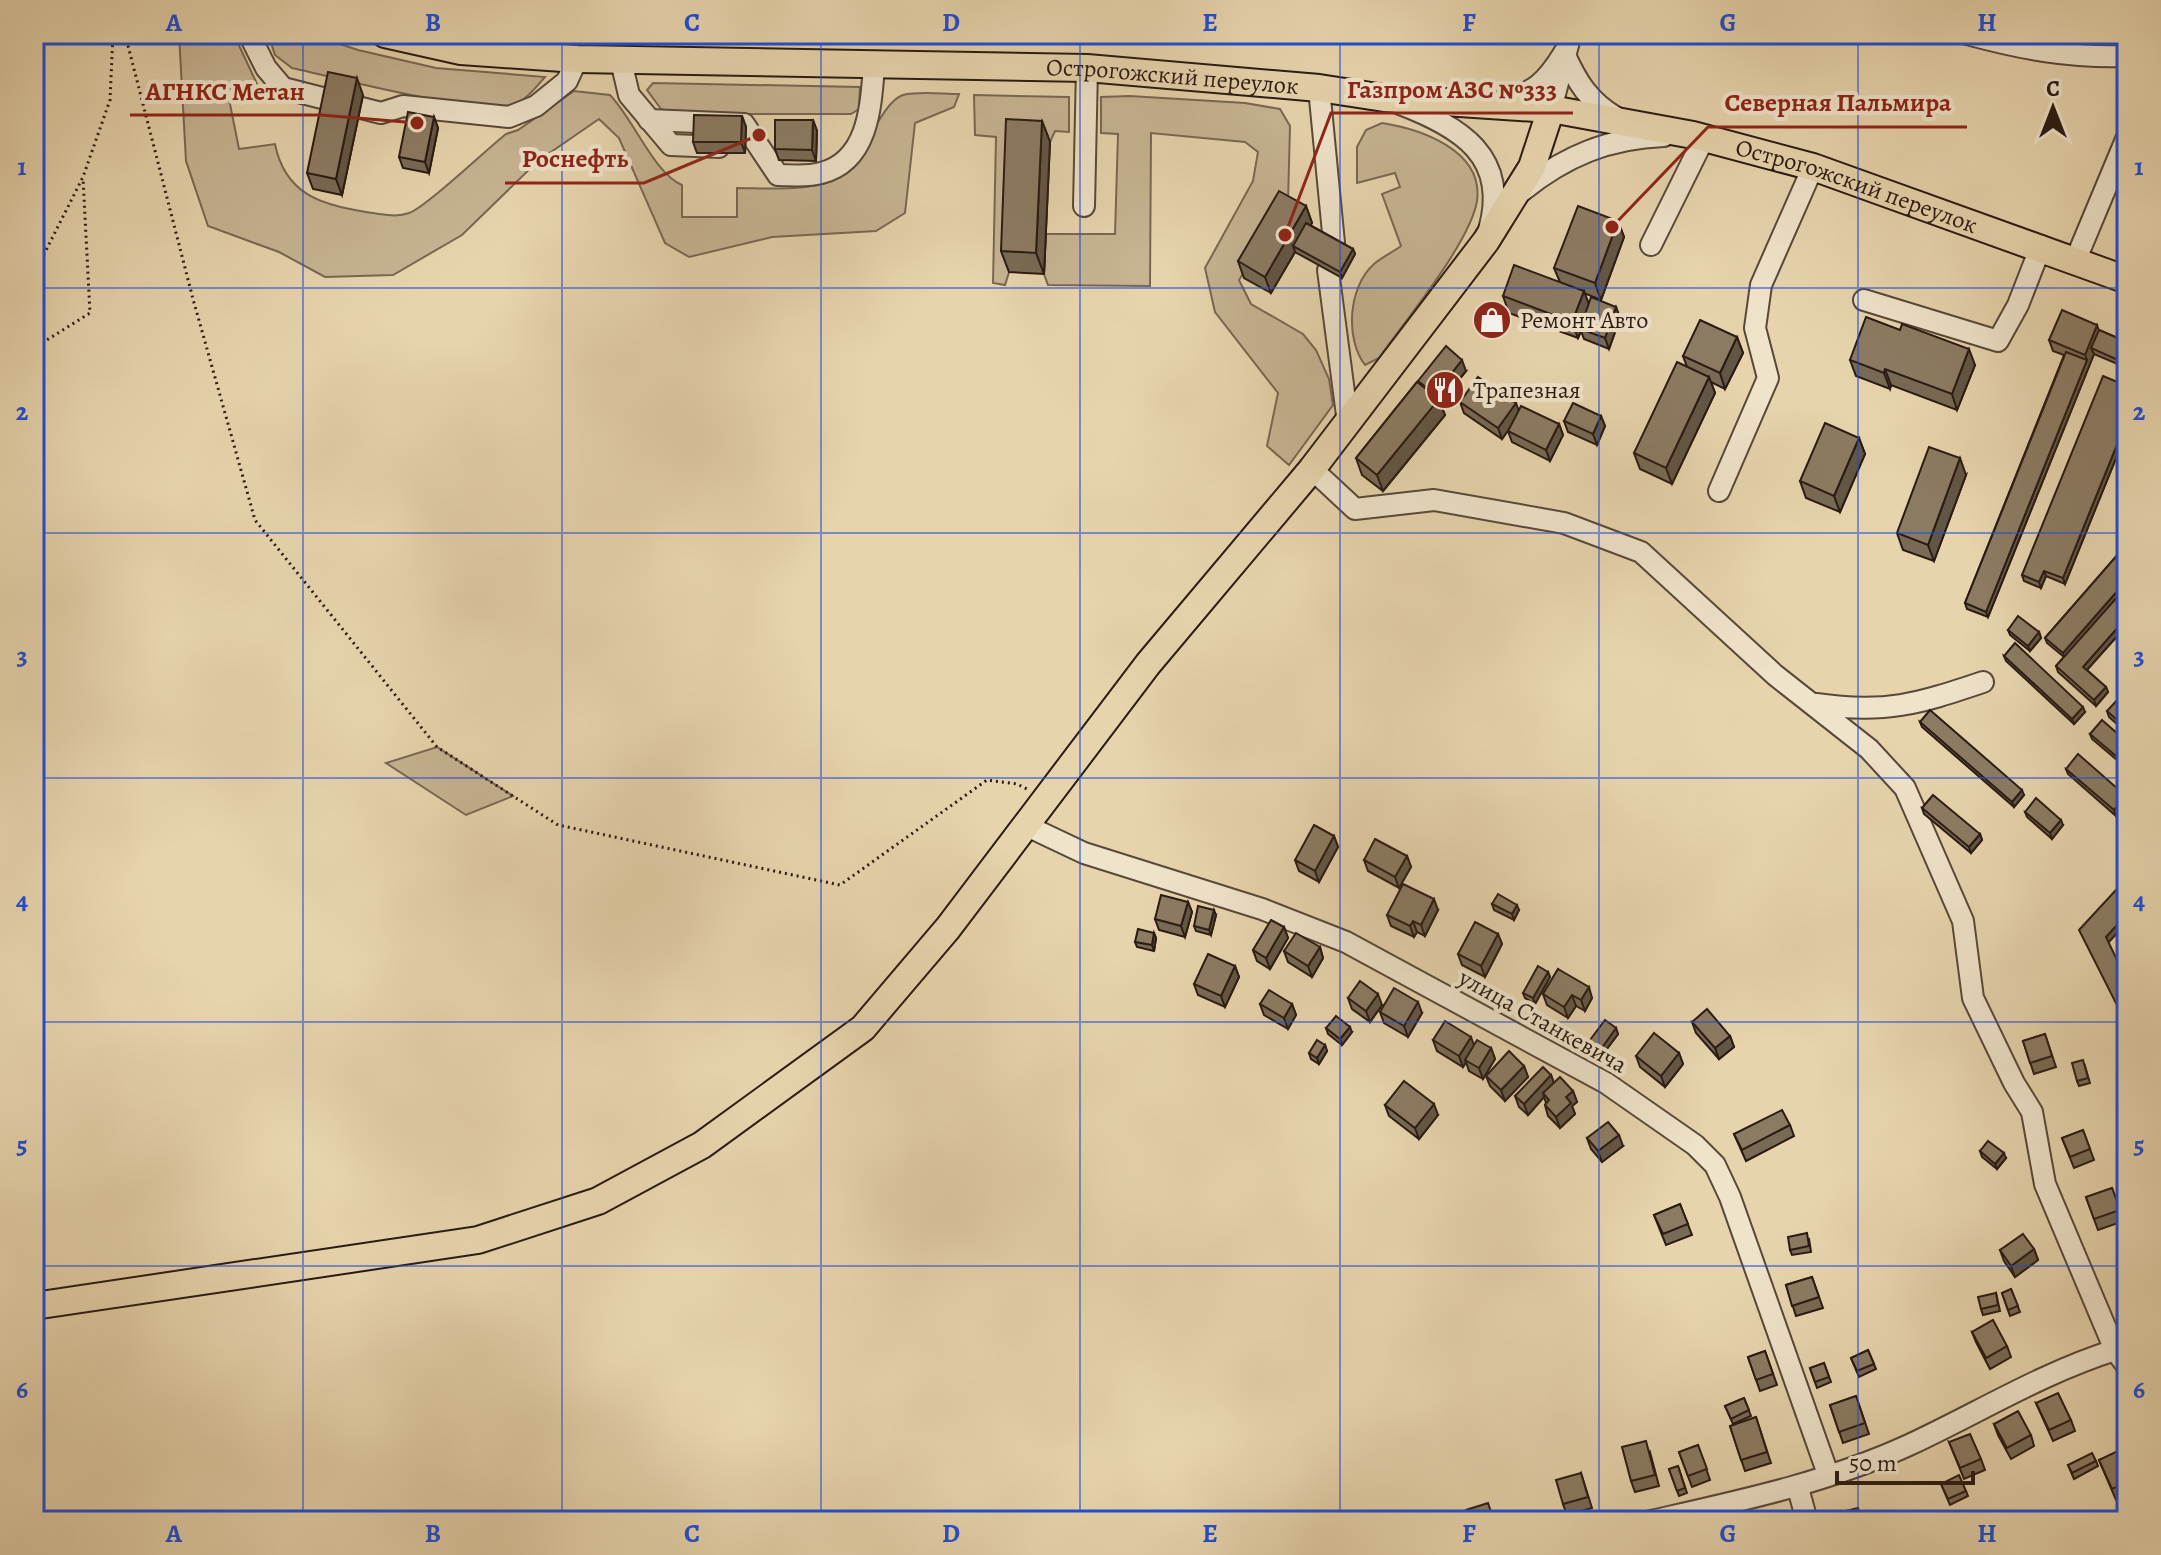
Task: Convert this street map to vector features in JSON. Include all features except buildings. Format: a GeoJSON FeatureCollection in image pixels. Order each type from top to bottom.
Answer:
{"type":"FeatureCollection","features":[{"type":"Feature","properties":{"kind":"main road","name":"Острогожский переулок"},"geometry":{"type":"LineString","coordinates":[[385,34],[461,51],[577,59],[1087,68],[1319,88],[1384,98],[1551,109],[1698,137],[1813,167],[2041,246],[2127,280]]}},
{"type":"Feature","properties":{"kind":"main road"},"geometry":{"type":"LineString","coordinates":[[34,1306],[478,1240],[598,1201],[702,1145],[863,1028],[948,928],[1148,664],[1312,469],[1486,241],[1532,167],[1551,109]]}},
{"type":"Feature","properties":{"kind":"street"},"geometry":{"type":"LineString","coordinates":[[249,34],[266,68],[283,88],[381,113],[403,106],[509,117],[536,106],[567,81],[577,59]]}},
{"type":"Feature","properties":{"kind":"street"},"geometry":{"type":"LineString","coordinates":[[1967,34],[2026,51],[2077,57],[2127,56]]}},
{"type":"Feature","properties":{"kind":"street"},"geometry":{"type":"LineString","coordinates":[[1494,106],[1527,94],[1548,80],[1568,44]]}},
{"type":"Feature","properties":{"kind":"street"},"geometry":{"type":"LineString","coordinates":[[1551,109],[1568,44]]}},
{"type":"Feature","properties":{"kind":"street"},"geometry":{"type":"LineString","coordinates":[[1568,44],[1581,87],[1596,106],[1628,123]]}},
{"type":"Feature","properties":{"kind":"street"},"geometry":{"type":"LineString","coordinates":[[621,61],[629,95],[649,120],[744,124],[778,175],[822,173],[850,158],[870,118],[874,65]]}},
{"type":"Feature","properties":{"kind":"street"},"geometry":{"type":"LineString","coordinates":[[1084,206],[1087,68]]}},
{"type":"Feature","properties":{"kind":"street"},"geometry":{"type":"LineString","coordinates":[[1319,88],[1334,243]]}},
{"type":"Feature","properties":{"kind":"street"},"geometry":{"type":"LineString","coordinates":[[1384,98],[1438,120],[1459,132],[1480,151],[1494,183],[1493,215],[1486,241]]}},
{"type":"Feature","properties":{"kind":"street"},"geometry":{"type":"LineString","coordinates":[[1513,198],[1549,169],[1584,150],[1625,140],[1698,137],[1651,245]]}},
{"type":"Feature","properties":{"kind":"street"},"geometry":{"type":"LineString","coordinates":[[2076,259],[2127,137]]}},
{"type":"Feature","properties":{"kind":"street"},"geometry":{"type":"LineString","coordinates":[[1719,491],[1768,378],[1755,328],[1761,285],[1813,167]]}},
{"type":"Feature","properties":{"kind":"street"},"geometry":{"type":"LineString","coordinates":[[1864,300],[1998,341],[2018,305],[2041,246]]}},
{"type":"Feature","properties":{"kind":"street"},"geometry":{"type":"LineString","coordinates":[[1328,270],[1348,423]]}},
{"type":"Feature","properties":{"kind":"street"},"geometry":{"type":"LineString","coordinates":[[1312,469],[1355,509],[1434,500],[1564,523],[1641,552],[1775,675],[1869,749],[1905,788],[1963,921],[1973,998],[2014,1083],[2032,1112],[2045,1184],[2121,1358],[2072,1363],[1907,1446],[1798,1488],[1651,1521]]}},
{"type":"Feature","properties":{"kind":"street"},"geometry":{"type":"LineString","coordinates":[[1815,704],[1853,709],[1894,709],[1983,682]]}},
{"type":"Feature","properties":{"kind":"street","name":"улица Станкевича"},"geometry":{"type":"LineString","coordinates":[[1027,826],[1113,863],[1262,909],[1346,942],[1606,1083],[1695,1145],[1715,1165],[1730,1197],[1828,1474]]}},
{"type":"Feature","properties":{"kind":"street"},"geometry":{"type":"LineString","coordinates":[[1798,1488],[1807,1521]]}},
{"type":"Feature","properties":{"kind":"path"},"geometry":{"type":"LineString","coordinates":[[42,343],[34,274],[83,177],[110,100],[113,34]]}},
{"type":"Feature","properties":{"kind":"path"},"geometry":{"type":"LineString","coordinates":[[125,34],[193,299],[255,520],[437,747],[558,825],[840,885],[987,780],[1017,784],[1047,799]]}},
{"type":"Feature","properties":{"kind":"path"},"geometry":{"type":"LineString","coordinates":[[34,351],[90,313],[83,177]]}},
{"type":"Feature","properties":{"kind":"shaded area"},"geometry":{"type":"Polygon","coordinates":[[[179,34],[233,34],[236,39],[257,84],[227,89],[239,149],[275,144],[287,175],[307,194],[334,205],[388,215],[417,209],[506,134],[518,130],[574,91],[610,95],[653,158],[672,179],[682,185],[682,217],[737,217],[737,188],[809,187],[835,179],[852,165],[880,118],[895,100],[916,93],[959,94],[954,107],[915,123],[905,213],[876,231],[772,237],[689,257],[665,243],[619,138],[599,119],[538,161],[462,235],[393,275],[325,277],[279,252],[208,226],[186,161],[179,34]]]}},
{"type":"Feature","properties":{"kind":"shaded area"},"geometry":{"type":"Polygon","coordinates":[[[268,34],[310,34],[358,50],[436,68],[545,77],[518,103],[500,106],[443,101],[292,68],[275,55],[268,34]]]}},
{"type":"Feature","properties":{"kind":"shaded area"},"geometry":{"type":"Polygon","coordinates":[[[653,83],[860,87],[859,109],[851,114],[675,114],[661,109],[647,90],[653,83]]]}},
{"type":"Feature","properties":{"kind":"shaded area"},"geometry":{"type":"Polygon","coordinates":[[[974,95],[1069,97],[1069,132],[1055,131],[1050,142],[1005,285],[993,283],[996,137],[975,135],[974,95]]]}},
{"type":"Feature","properties":{"kind":"shaded area"},"geometry":{"type":"Polygon","coordinates":[[[1101,97],[1245,103],[1280,109],[1290,126],[1288,202],[1239,280],[1251,304],[1303,334],[1316,350],[1329,379],[1333,405],[1289,465],[1267,446],[1278,393],[1215,312],[1205,268],[1253,181],[1258,152],[1245,142],[1151,133],[1150,286],[1048,285],[1044,274],[1046,234],[1115,234],[1118,134],[1101,133],[1101,97]]]}},
{"type":"Feature","properties":{"kind":"shaded area"},"geometry":{"type":"Polygon","coordinates":[[[1382,123],[1431,137],[1460,155],[1476,183],[1477,201],[1462,238],[1435,281],[1379,358],[1365,365],[1354,341],[1354,299],[1365,274],[1377,261],[1401,246],[1382,194],[1400,187],[1395,173],[1357,183],[1357,147],[1366,130],[1382,123]]]}},
{"type":"Feature","properties":{"kind":"shaded area"},"geometry":{"type":"Polygon","coordinates":[[[437,747],[513,796],[466,815],[386,763],[437,747]]]}},
{"type":"Feature","properties":{"kind":"place","name":"АГНКС Метан"},"geometry":{"type":"Point","coordinates":[417,123]}},
{"type":"Feature","properties":{"kind":"place","name":"Роснефть"},"geometry":{"type":"Point","coordinates":[759,135]}},
{"type":"Feature","properties":{"kind":"place","name":"Северная Пальмира"},"geometry":{"type":"Point","coordinates":[1612,227]}},
{"type":"Feature","properties":{"kind":"place","name":"Газпром АЗС №333"},"geometry":{"type":"Point","coordinates":[1285,235]}},
{"type":"Feature","properties":{"kind":"place","name":"Ремонт Авто"},"geometry":{"type":"Point","coordinates":[1492,320]}},
{"type":"Feature","properties":{"kind":"place","name":"Трапезная"},"geometry":{"type":"Point","coordinates":[1445,390]}}]}
